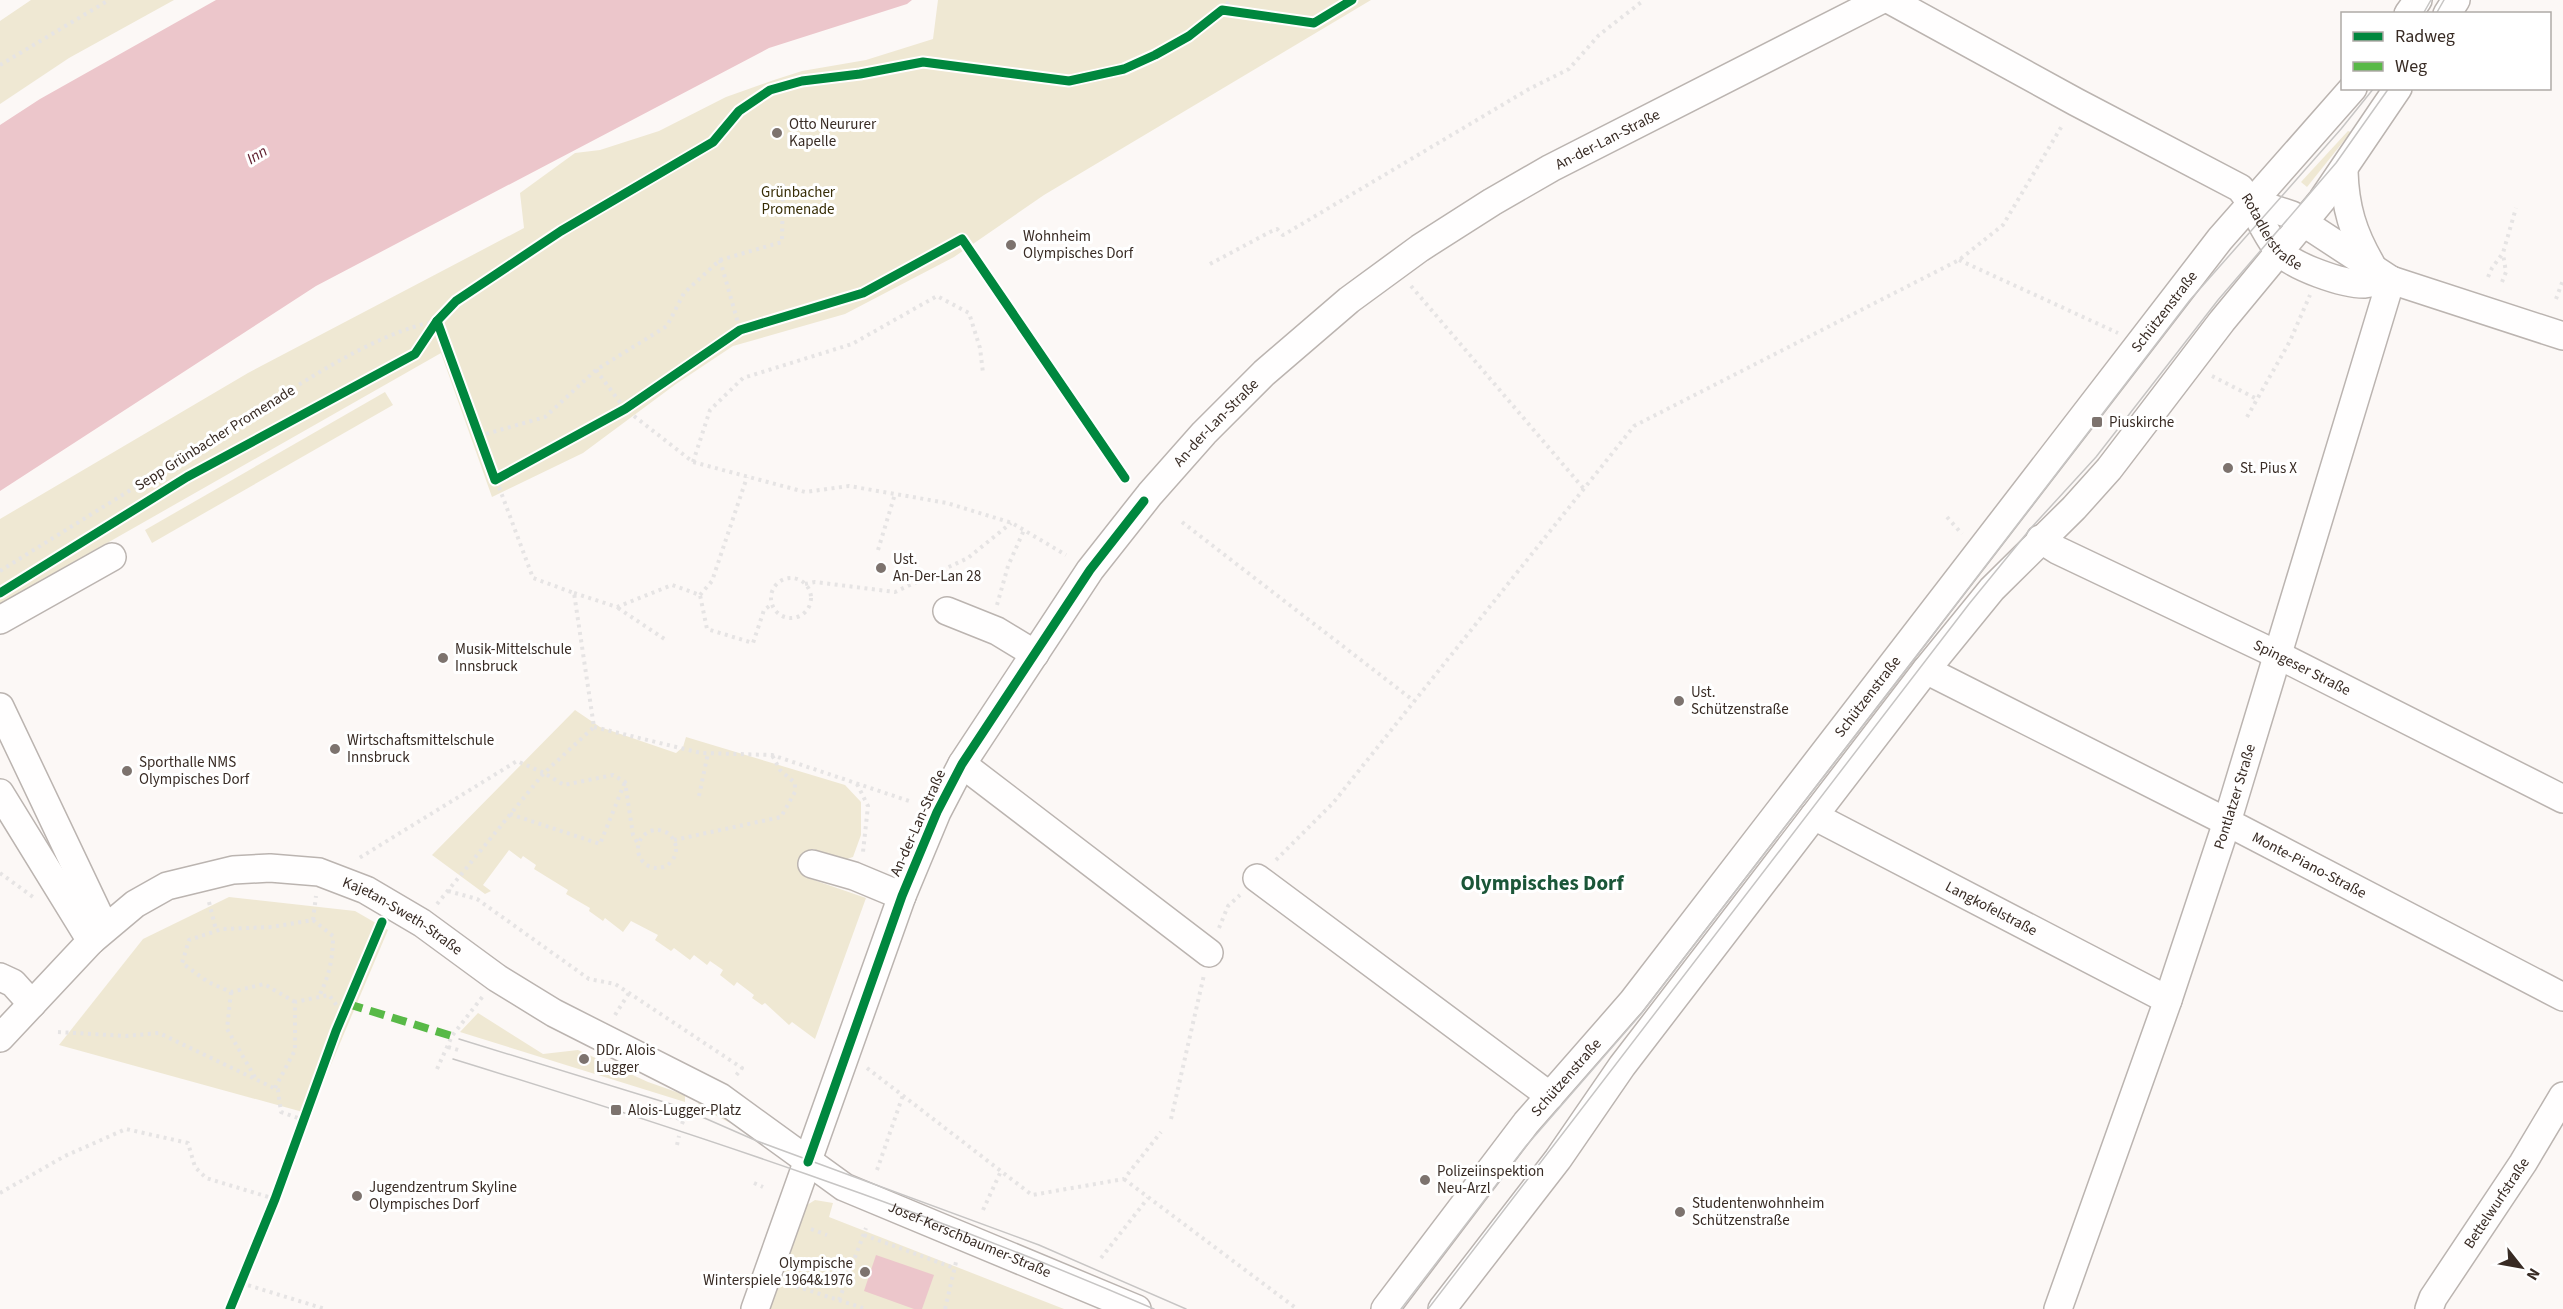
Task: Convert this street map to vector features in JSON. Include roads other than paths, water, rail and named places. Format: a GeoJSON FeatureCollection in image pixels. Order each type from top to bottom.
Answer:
{"type":"FeatureCollection","features":[{"type":"Feature","properties":{"kind":"street","name":"An-der-Lan-Straße"},"geometry":{"type":"LineString","coordinates":[[755,1309],[902,896],[937,812],[962,764],[1090,570],[1144,501],[1204,433],[1292,347],[1394,266],[1492,202],[1551,168],[1881,0]]}},
{"type":"Feature","properties":{"kind":"street"},"geometry":{"type":"LineString","coordinates":[[1890,0],[2235,186],[2252,202]]}},
{"type":"Feature","properties":{"kind":"street","name":"Schützenstraße"},"geometry":{"type":"LineString","coordinates":[[1385,1309],[1550,1096],[1632,1002],[2216,245],[2351,90]]}},
{"type":"Feature","properties":{"kind":"street","name":"Schützenstraße"},"geometry":{"type":"LineString","coordinates":[[1445,1308],[1558,1159],[1622,1066],[1926,670],[1975,608],[2104,475],[2222,321],[2305,222],[2344,171],[2397,90]]}},
{"type":"Feature","properties":{"kind":"street"},"geometry":{"type":"LineString","coordinates":[[2344,171],[2346,205],[2350,224],[2382,274]]}},
{"type":"Feature","properties":{"kind":"street","name":"Rotadlerstraße"},"geometry":{"type":"LineString","coordinates":[[2252,202],[2282,210],[2305,222],[2382,274],[2563,336]]}},
{"type":"Feature","properties":{"kind":"street","name":"Rotadlerstraße"},"geometry":{"type":"LineString","coordinates":[[2252,202],[2265,230],[2280,252],[2306,268],[2354,282],[2382,274]]}},
{"type":"Feature","properties":{"kind":"street","name":"Pontlatzer Straße"},"geometry":{"type":"LineString","coordinates":[[2058,1309],[2168,1000],[2227,822],[2382,274]]}},
{"type":"Feature","properties":{"kind":"street","name":"Spingeser Straße"},"geometry":{"type":"LineString","coordinates":[[2040,539],[2057,550],[2276,654],[2563,799]]}},
{"type":"Feature","properties":{"kind":"street"},"geometry":{"type":"LineString","coordinates":[[0,620],[112,557]]}},
{"type":"Feature","properties":{"kind":"street"},"geometry":{"type":"LineString","coordinates":[[947,611],[997,630],[1035,654]]}},
{"type":"Feature","properties":{"kind":"street","name":"Monte-Piano-Straße"},"geometry":{"type":"LineString","coordinates":[[1926,670],[2227,822],[2563,997]]}},
{"type":"Feature","properties":{"kind":"street"},"geometry":{"type":"LineString","coordinates":[[0,707],[98,935]]}},
{"type":"Feature","properties":{"kind":"street"},"geometry":{"type":"LineString","coordinates":[[962,764],[1209,952]]}},
{"type":"Feature","properties":{"kind":"street"},"geometry":{"type":"LineString","coordinates":[[0,793],[98,935]]}},
{"type":"Feature","properties":{"kind":"street","name":"Langkofelstraße"},"geometry":{"type":"LineString","coordinates":[[1814,816],[2168,1000]]}},
{"type":"Feature","properties":{"kind":"street"},"geometry":{"type":"LineString","coordinates":[[812,864],[854,876],[902,896]]}},
{"type":"Feature","properties":{"kind":"street","name":"Kajetan-Sweth-Straße"},"geometry":{"type":"LineString","coordinates":[[0,1038],[98,935],[135,904],[167,886],[202,875],[233,870],[270,868],[319,872],[366,890],[422,923],[496,978],[554,1013],[720,1097],[808,1162]]}},
{"type":"Feature","properties":{"kind":"street"},"geometry":{"type":"LineString","coordinates":[[1257,878],[1550,1096]]}},
{"type":"Feature","properties":{"kind":"street"},"geometry":{"type":"LineString","coordinates":[[0,977],[13,983],[32,1004]]}},
{"type":"Feature","properties":{"kind":"street","name":"Bettelwurfstraße"},"geometry":{"type":"LineString","coordinates":[[2429,1309],[2433,1298],[2523,1162],[2563,1096]]}},
{"type":"Feature","properties":{"kind":"street","name":"Josef-Kerschbaumer-Straße"},"geometry":{"type":"LineString","coordinates":[[808,1162],[844,1187],[1137,1309]]}},
{"type":"Feature","properties":{"kind":"water","name":"Inn"},"geometry":{"type":"Polygon","coordinates":[[[216,0],[912,0],[907,4],[769,48],[316,286],[0,491],[0,125],[40,99],[216,0]]]}},
{"type":"Feature","properties":{"kind":"water"},"geometry":{"type":"Polygon","coordinates":[[[876,1255],[934,1275],[922,1309],[914,1309],[864,1291],[876,1255]]]}},
{"type":"Feature","properties":{"kind":"tram line"},"geometry":{"type":"LineString","coordinates":[[2424,12],[2431,0]]}},
{"type":"Feature","properties":{"kind":"tram line"},"geometry":{"type":"LineString","coordinates":[[2437,12],[2444,0]]}},
{"type":"Feature","properties":{"kind":"tram line"},"geometry":{"type":"LineString","coordinates":[[1401,1309],[1526,1146],[1641,1014],[2190,300],[2341,129],[2372,90]]}},
{"type":"Feature","properties":{"kind":"tram line"},"geometry":{"type":"LineString","coordinates":[[1428,1309],[1969,604],[2031,528],[2096,457],[2218,300],[2336,163],[2388,90]]}},
{"type":"Feature","properties":{"kind":"tram line"},"geometry":{"type":"LineString","coordinates":[[459,1039],[677,1106],[757,1141],[1039,1245],[1186,1309]]}},
{"type":"Feature","properties":{"kind":"tram line"},"geometry":{"type":"LineString","coordinates":[[453,1059],[807,1174],[982,1238],[1154,1309]]}},
{"type":"Feature","properties":{"kind":"place","name":"Otto Neururer Kapelle"},"geometry":{"type":"Point","coordinates":[777,133]}},
{"type":"Feature","properties":{"kind":"place","name":"Wohnheim Olympisches Dorf"},"geometry":{"type":"Point","coordinates":[1011,245]}},
{"type":"Feature","properties":{"kind":"place","name":"Piuskirche"},"geometry":{"type":"Point","coordinates":[2097,422]}},
{"type":"Feature","properties":{"kind":"place","name":"St. Pius X"},"geometry":{"type":"Point","coordinates":[2228,468]}},
{"type":"Feature","properties":{"kind":"place","name":"Ust. An-Der-Lan 28"},"geometry":{"type":"Point","coordinates":[881,568]}},
{"type":"Feature","properties":{"kind":"place","name":"Musik-Mittelschule Innsbruck"},"geometry":{"type":"Point","coordinates":[443,658]}},
{"type":"Feature","properties":{"kind":"place","name":"Ust. Schützenstraße"},"geometry":{"type":"Point","coordinates":[1679,701]}},
{"type":"Feature","properties":{"kind":"place","name":"Wirtschaftsmittelschule Innsbruck"},"geometry":{"type":"Point","coordinates":[335,749]}},
{"type":"Feature","properties":{"kind":"place","name":"Sporthalle NMS Olympisches Dorf"},"geometry":{"type":"Point","coordinates":[127,771]}},
{"type":"Feature","properties":{"kind":"place","name":"DDr. Alois Lugger"},"geometry":{"type":"Point","coordinates":[584,1059]}},
{"type":"Feature","properties":{"kind":"place","name":"Alois-Lugger-Platz"},"geometry":{"type":"Point","coordinates":[616,1110]}},
{"type":"Feature","properties":{"kind":"place","name":"Polizeiinspektion Neu-Arzl"},"geometry":{"type":"Point","coordinates":[1425,1180]}},
{"type":"Feature","properties":{"kind":"place","name":"Jugendzentrum Skyline Olympisches Dorf"},"geometry":{"type":"Point","coordinates":[357,1196]}},
{"type":"Feature","properties":{"kind":"place","name":"Studentenwohnheim Schützenstraße"},"geometry":{"type":"Point","coordinates":[1680,1212]}},
{"type":"Feature","properties":{"kind":"place","name":"Olympische Winterspiele 1964&1976"},"geometry":{"type":"Point","coordinates":[865,1272]}},
{"type":"Feature","properties":{"kind":"district","name":"Olympisches Dorf"},"geometry":{"type":"Point","coordinates":[1542,883]}},
{"type":"Feature","properties":{"kind":"park label","name":"Grünbacher Promenade"},"geometry":{"type":"Point","coordinates":[798,200]}}]}
